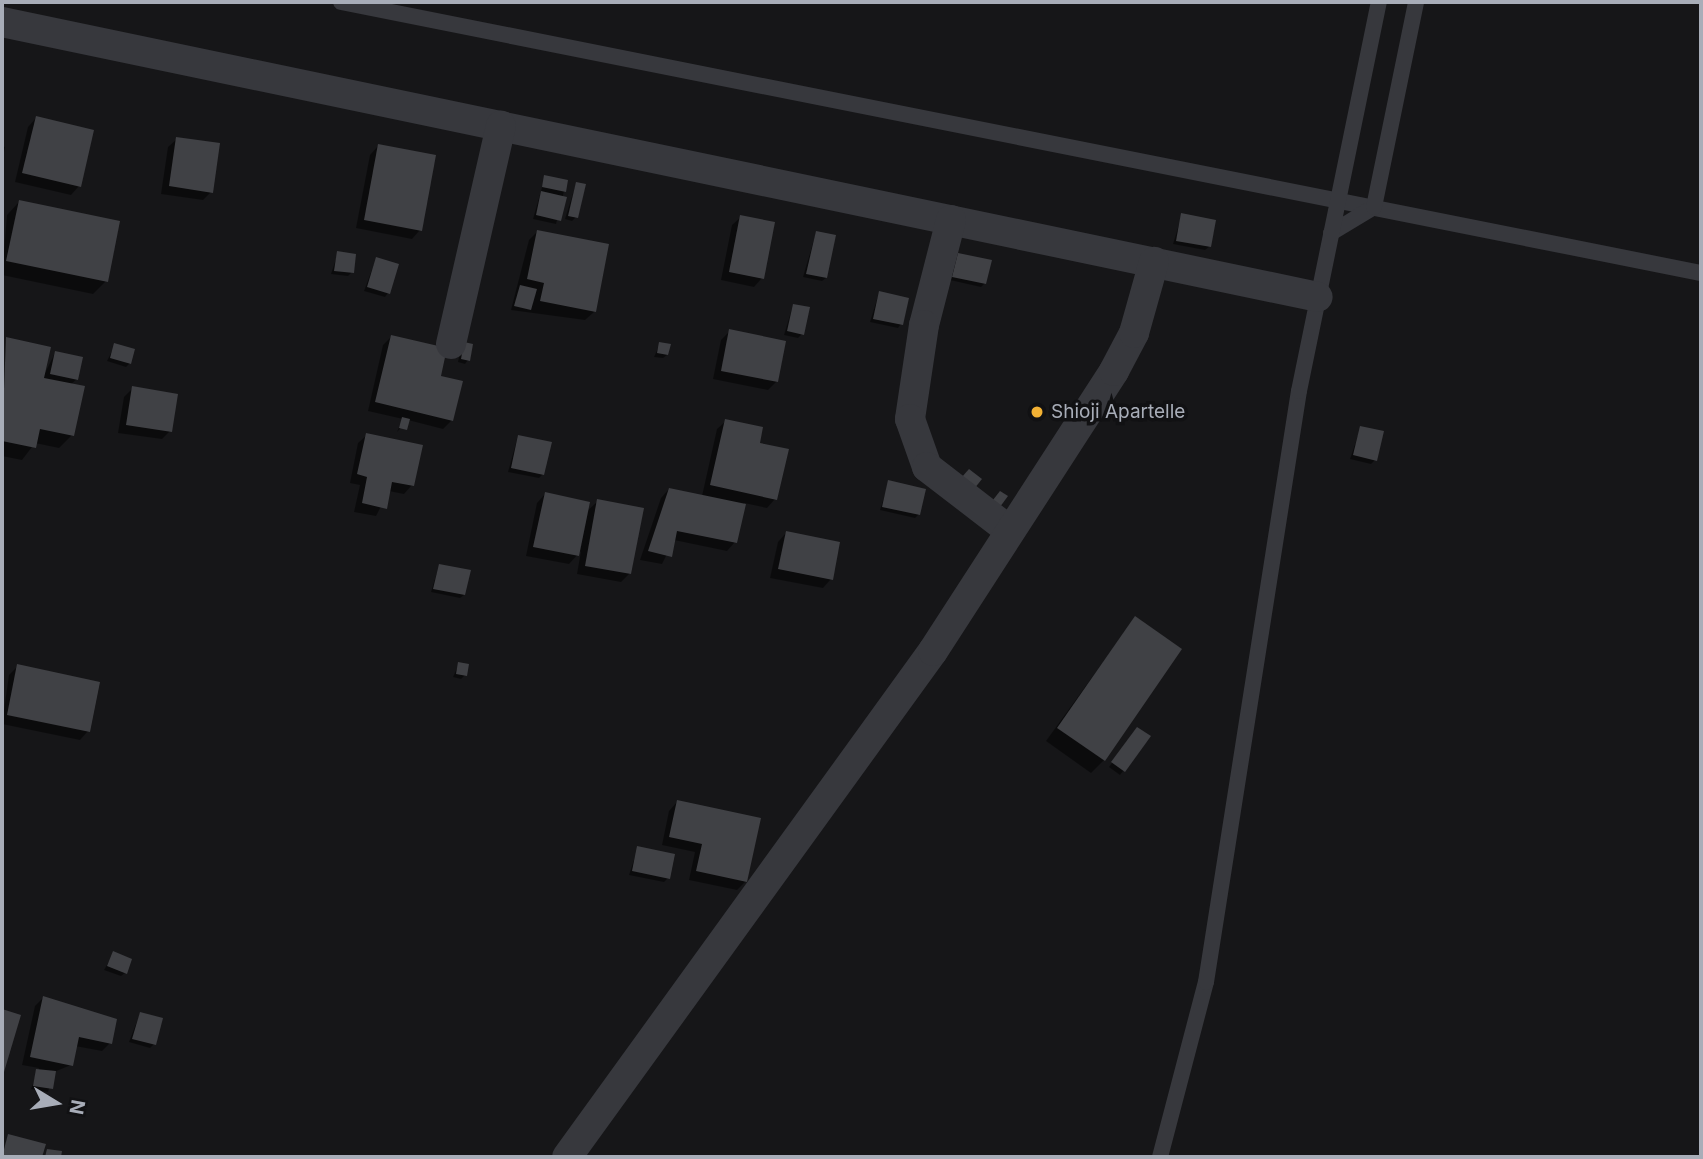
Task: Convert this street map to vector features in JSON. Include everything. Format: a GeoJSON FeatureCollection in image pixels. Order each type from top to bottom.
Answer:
{"type":"FeatureCollection","features":[{"type":"Feature","properties":{"kind":"street"},"geometry":{"type":"LineString","coordinates":[[2,22],[1318,297]]}},
{"type":"Feature","properties":{"kind":"street"},"geometry":{"type":"LineString","coordinates":[[451,344],[501,126]]}},
{"type":"Feature","properties":{"kind":"street"},"geometry":{"type":"LineString","coordinates":[[951,220],[924,325],[910,419],[927,467],[1010,531]]}},
{"type":"Feature","properties":{"kind":"street"},"geometry":{"type":"LineString","coordinates":[[567,1157],[848,773],[1010,531],[1114,371],[1134,333],[1154,262]]}},
{"type":"Feature","properties":{"kind":"lane"},"geometry":{"type":"LineString","coordinates":[[341,2],[1701,273]]}},
{"type":"Feature","properties":{"kind":"lane"},"geometry":{"type":"LineString","coordinates":[[1160,1157],[1206,982],[1318,297],[1379,2]]}},
{"type":"Feature","properties":{"kind":"lane"},"geometry":{"type":"LineString","coordinates":[[1331,233],[1374,207],[1416,2]]}},
{"type":"Feature","properties":{"kind":"building"},"geometry":{"type":"Polygon","coordinates":[[[36,116],[94,130],[81,187],[22,173],[36,116]]]}},
{"type":"Feature","properties":{"kind":"building"},"geometry":{"type":"Polygon","coordinates":[[[176,137],[220,143],[213,193],[169,186],[176,137]]]}},
{"type":"Feature","properties":{"kind":"building"},"geometry":{"type":"Polygon","coordinates":[[[378,144],[436,155],[422,231],[364,220],[378,144]]]}},
{"type":"Feature","properties":{"kind":"building"},"geometry":{"type":"Polygon","coordinates":[[[544,175],[568,180],[566,192],[542,187],[544,175]]]}},
{"type":"Feature","properties":{"kind":"building"},"geometry":{"type":"Polygon","coordinates":[[[576,182],[586,184],[578,218],[568,216],[576,182]]]}},
{"type":"Feature","properties":{"kind":"building"},"geometry":{"type":"Polygon","coordinates":[[[541,191],[567,197],[561,221],[536,215],[541,191]]]}},
{"type":"Feature","properties":{"kind":"building"},"geometry":{"type":"Polygon","coordinates":[[[19,200],[120,221],[108,282],[6,261],[19,200]]]}},
{"type":"Feature","properties":{"kind":"building"},"geometry":{"type":"Polygon","coordinates":[[[1181,213],[1216,220],[1211,247],[1176,241],[1181,213]]]}},
{"type":"Feature","properties":{"kind":"building"},"geometry":{"type":"Polygon","coordinates":[[[740,215],[775,222],[764,279],[729,272],[740,215]]]}},
{"type":"Feature","properties":{"kind":"building"},"geometry":{"type":"Polygon","coordinates":[[[537,230],[609,244],[596,312],[540,301],[544,283],[527,279],[537,230]]]}},
{"type":"Feature","properties":{"kind":"building"},"geometry":{"type":"Polygon","coordinates":[[[816,231],[836,235],[827,278],[806,274],[816,231]]]}},
{"type":"Feature","properties":{"kind":"building"},"geometry":{"type":"Polygon","coordinates":[[[337,251],[356,254],[354,273],[334,271],[337,251]]]}},
{"type":"Feature","properties":{"kind":"building"},"geometry":{"type":"Polygon","coordinates":[[[958,253],[992,260],[986,284],[952,277],[958,253]]]}},
{"type":"Feature","properties":{"kind":"building"},"geometry":{"type":"Polygon","coordinates":[[[376,257],[399,264],[390,294],[367,287],[376,257]]]}},
{"type":"Feature","properties":{"kind":"building"},"geometry":{"type":"Polygon","coordinates":[[[520,285],[537,289],[531,310],[514,306],[520,285]]]}},
{"type":"Feature","properties":{"kind":"building"},"geometry":{"type":"Polygon","coordinates":[[[879,291],[909,298],[903,325],[873,319],[879,291]]]}},
{"type":"Feature","properties":{"kind":"building"},"geometry":{"type":"Polygon","coordinates":[[[793,304],[810,307],[804,335],[787,331],[793,304]]]}},
{"type":"Feature","properties":{"kind":"building"},"geometry":{"type":"Polygon","coordinates":[[[729,329],[786,341],[778,382],[721,371],[729,329]]]}},
{"type":"Feature","properties":{"kind":"building"},"geometry":{"type":"Polygon","coordinates":[[[391,335],[447,348],[441,376],[463,381],[453,421],[375,402],[391,335]]]}},
{"type":"Feature","properties":{"kind":"building"},"geometry":{"type":"Polygon","coordinates":[[[6,337],[51,347],[44,378],[85,386],[74,436],[40,429],[36,448],[2,441],[6,337]]]}},
{"type":"Feature","properties":{"kind":"building"},"geometry":{"type":"Polygon","coordinates":[[[464,342],[473,344],[470,361],[461,359],[464,342]]]}},
{"type":"Feature","properties":{"kind":"building"},"geometry":{"type":"Polygon","coordinates":[[[659,342],[671,344],[668,355],[657,353],[659,342]]]}},
{"type":"Feature","properties":{"kind":"building"},"geometry":{"type":"Polygon","coordinates":[[[114,343],[135,349],[131,364],[110,358],[114,343]]]}},
{"type":"Feature","properties":{"kind":"building"},"geometry":{"type":"Polygon","coordinates":[[[55,351],[83,357],[78,380],[50,374],[55,351]]]}},
{"type":"Feature","properties":{"kind":"building"},"geometry":{"type":"Polygon","coordinates":[[[132,386],[178,394],[172,432],[126,425],[132,386]]]}},
{"type":"Feature","properties":{"kind":"building"},"geometry":{"type":"Polygon","coordinates":[[[402,417],[410,419],[407,430],[399,428],[402,417]]]}},
{"type":"Feature","properties":{"kind":"building"},"geometry":{"type":"Polygon","coordinates":[[[725,419],[763,427],[760,443],[789,449],[777,500],[710,485],[725,419]]]}},
{"type":"Feature","properties":{"kind":"building"},"geometry":{"type":"Polygon","coordinates":[[[1360,426],[1384,431],[1377,461],[1353,455],[1360,426]]]}},
{"type":"Feature","properties":{"kind":"building"},"geometry":{"type":"Polygon","coordinates":[[[366,433],[423,445],[414,486],[392,482],[387,509],[362,503],[367,477],[357,474],[366,433]]]}},
{"type":"Feature","properties":{"kind":"building"},"geometry":{"type":"Polygon","coordinates":[[[518,435],[552,442],[544,475],[511,468],[518,435]]]}},
{"type":"Feature","properties":{"kind":"building"},"geometry":{"type":"Polygon","coordinates":[[[969,469],[982,479],[974,489],[961,478],[969,469]]]}},
{"type":"Feature","properties":{"kind":"building"},"geometry":{"type":"Polygon","coordinates":[[[888,480],[926,489],[920,515],[882,507],[888,480]]]}},
{"type":"Feature","properties":{"kind":"building"},"geometry":{"type":"Polygon","coordinates":[[[669,488],[746,504],[737,543],[677,531],[672,557],[648,551],[669,488]]]}},
{"type":"Feature","properties":{"kind":"building"},"geometry":{"type":"Polygon","coordinates":[[[1000,491],[1008,496],[997,511],[989,505],[1000,491]]]}},
{"type":"Feature","properties":{"kind":"building"},"geometry":{"type":"Polygon","coordinates":[[[545,492],[590,502],[579,556],[533,547],[545,492]]]}},
{"type":"Feature","properties":{"kind":"building"},"geometry":{"type":"Polygon","coordinates":[[[597,499],[644,508],[631,574],[585,566],[597,499]]]}},
{"type":"Feature","properties":{"kind":"building"},"geometry":{"type":"Polygon","coordinates":[[[786,531],[840,542],[833,580],[778,569],[786,531]]]}},
{"type":"Feature","properties":{"kind":"building"},"geometry":{"type":"Polygon","coordinates":[[[439,564],[471,570],[465,595],[433,589],[439,564]]]}},
{"type":"Feature","properties":{"kind":"building"},"geometry":{"type":"Polygon","coordinates":[[[1135,616],[1182,649],[1105,761],[1057,728],[1135,616]]]}},
{"type":"Feature","properties":{"kind":"building"},"geometry":{"type":"Polygon","coordinates":[[[458,662],[469,664],[467,676],[456,674],[458,662]]]}},
{"type":"Feature","properties":{"kind":"building"},"geometry":{"type":"Polygon","coordinates":[[[17,664],[100,682],[90,732],[7,715],[17,664]]]}},
{"type":"Feature","properties":{"kind":"building"},"geometry":{"type":"Polygon","coordinates":[[[1137,727],[1151,736],[1125,772],[1111,762],[1137,727]]]}},
{"type":"Feature","properties":{"kind":"building"},"geometry":{"type":"Polygon","coordinates":[[[677,800],[761,818],[747,882],[696,871],[702,844],[669,837],[677,800]]]}},
{"type":"Feature","properties":{"kind":"building"},"geometry":{"type":"Polygon","coordinates":[[[637,846],[675,854],[670,879],[632,871],[637,846]]]}},
{"type":"Feature","properties":{"kind":"building"},"geometry":{"type":"Polygon","coordinates":[[[113,951],[132,959],[127,974],[107,966],[113,951]]]}},
{"type":"Feature","properties":{"kind":"building"},"geometry":{"type":"Polygon","coordinates":[[[43,996],[117,1019],[112,1044],[79,1037],[73,1066],[30,1057],[43,996]]]}},
{"type":"Feature","properties":{"kind":"building"},"geometry":{"type":"Polygon","coordinates":[[[2,1009],[21,1015],[4,1072],[2,1071],[2,1009]]]}},
{"type":"Feature","properties":{"kind":"building"},"geometry":{"type":"Polygon","coordinates":[[[140,1012],[163,1018],[156,1045],[132,1039],[140,1012]]]}},
{"type":"Feature","properties":{"kind":"building"},"geometry":{"type":"Polygon","coordinates":[[[36,1069],[56,1071],[53,1089],[33,1086],[36,1069]]]}},
{"type":"Feature","properties":{"kind":"building"},"geometry":{"type":"Polygon","coordinates":[[[8,1134],[46,1144],[42,1157],[2,1157],[8,1134]]]}},
{"type":"Feature","properties":{"kind":"building"},"geometry":{"type":"Polygon","coordinates":[[[47,1149],[62,1151],[61,1157],[45,1157],[47,1149]]]}},
{"type":"Feature","properties":{"kind":"place","name":"Shioji Apartelle"},"geometry":{"type":"Point","coordinates":[1037,412]}}]}
